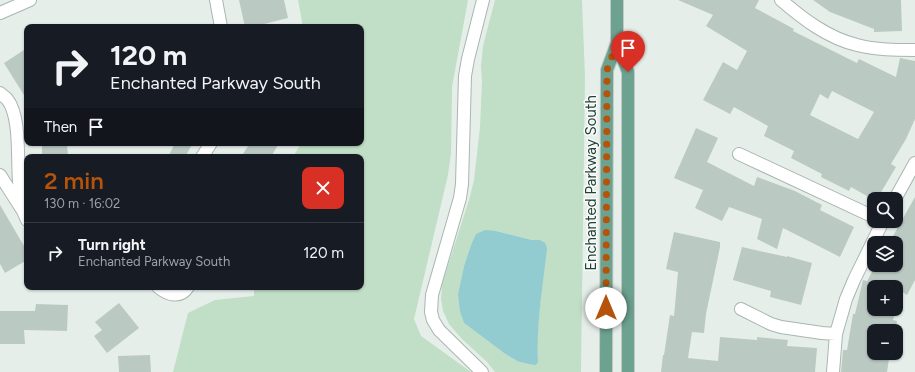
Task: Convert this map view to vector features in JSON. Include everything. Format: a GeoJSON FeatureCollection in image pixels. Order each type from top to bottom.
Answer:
{"type":"FeatureCollection","features":[{"type":"Feature","properties":{"kind":"main road","name":"Enchanted Parkway South"},"geometry":{"type":"LineString","coordinates":[[606,372],[607,70],[617,43],[617,0]]}},
{"type":"Feature","properties":{"kind":"main road","name":"Enchanted Parkway South"},"geometry":{"type":"LineString","coordinates":[[617,43],[628,72],[628,372]]}},
{"type":"Feature","properties":{"kind":"street"},"geometry":{"type":"LineString","coordinates":[[0,13],[30,0]]}},
{"type":"Feature","properties":{"kind":"street"},"geometry":{"type":"LineString","coordinates":[[216,0],[220,24]]}},
{"type":"Feature","properties":{"kind":"street"},"geometry":{"type":"LineString","coordinates":[[482,372],[439,330],[433,320],[431,312],[432,295],[460,198],[465,76],[483,0]]}},
{"type":"Feature","properties":{"kind":"street"},"geometry":{"type":"LineString","coordinates":[[781,0],[818,28],[839,39],[856,45],[874,48],[915,50]]}},
{"type":"Feature","properties":{"kind":"street"},"geometry":{"type":"LineString","coordinates":[[0,93],[7,99],[14,112],[16,122],[19,181],[24,210]]}},
{"type":"Feature","properties":{"kind":"street"},"geometry":{"type":"LineString","coordinates":[[739,154],[867,214]]}},
{"type":"Feature","properties":{"kind":"street"},"geometry":{"type":"LineString","coordinates":[[899,192],[915,163]]}},
{"type":"Feature","properties":{"kind":"street"},"geometry":{"type":"LineString","coordinates":[[0,175],[24,214]]}},
{"type":"Feature","properties":{"kind":"street"},"geometry":{"type":"LineString","coordinates":[[833,372],[836,334],[849,291],[880,228]]}},
{"type":"Feature","properties":{"kind":"street"},"geometry":{"type":"LineString","coordinates":[[162,290],[172,295],[182,293],[186,290]]}},
{"type":"Feature","properties":{"kind":"street"},"geometry":{"type":"LineString","coordinates":[[741,309],[781,328],[836,334]]}},
{"type":"Feature","properties":{"kind":"green space"},"geometry":{"type":"Polygon","coordinates":[[[298,0],[468,0],[452,87],[451,153],[448,175],[414,319],[421,336],[471,372],[173,372],[188,313],[215,300],[254,296],[254,290],[364,290],[364,154],[295,154],[299,146],[364,146],[364,24],[302,24],[298,0]]]}},
{"type":"Feature","properties":{"kind":"green space"},"geometry":{"type":"Polygon","coordinates":[[[495,0],[582,0],[585,77],[581,372],[495,372],[449,324],[443,311],[441,299],[442,284],[474,180],[480,127],[482,81],[481,66],[483,46],[495,0]],[[496,231],[471,245],[464,266],[458,294],[464,323],[517,361],[538,362],[537,334],[545,263],[540,240],[532,240],[496,231]]]}},
{"type":"Feature","properties":{"kind":"water"},"geometry":{"type":"Polygon","coordinates":[[[485,230],[496,231],[532,240],[540,240],[545,243],[547,248],[539,319],[538,362],[536,365],[517,361],[464,323],[460,311],[458,294],[464,266],[476,234],[485,230]]]}},
{"type":"Feature","properties":{"kind":"building"},"geometry":{"type":"Polygon","coordinates":[[[239,0],[284,0],[288,18],[264,24],[244,24],[239,0]]]}},
{"type":"Feature","properties":{"kind":"building"},"geometry":{"type":"Polygon","coordinates":[[[678,0],[759,0],[755,8],[794,29],[793,31],[857,63],[859,59],[896,77],[900,58],[915,61],[915,119],[906,139],[891,164],[896,167],[881,192],[867,192],[867,196],[851,187],[849,191],[821,177],[822,174],[791,158],[794,151],[764,136],[768,126],[734,107],[730,114],[703,100],[723,62],[737,70],[747,51],[706,26],[713,15],[678,0]],[[832,91],[828,99],[820,94],[810,115],[858,139],[874,112],[832,91]]]}},
{"type":"Feature","properties":{"kind":"building"},"geometry":{"type":"Polygon","coordinates":[[[813,0],[901,0],[902,31],[874,32],[874,29],[830,12],[813,0]]]}},
{"type":"Feature","properties":{"kind":"building"},"geometry":{"type":"Polygon","coordinates":[[[24,50],[24,95],[4,63],[24,50]]]}},
{"type":"Feature","properties":{"kind":"building"},"geometry":{"type":"Polygon","coordinates":[[[696,128],[718,138],[707,162],[754,186],[757,177],[795,191],[822,205],[820,210],[854,227],[840,257],[783,228],[777,249],[757,239],[762,219],[729,207],[722,221],[695,208],[703,190],[674,178],[696,128]]]}},
{"type":"Feature","properties":{"kind":"building"},"geometry":{"type":"Polygon","coordinates":[[[42,146],[67,146],[68,154],[42,154],[42,146]]]}},
{"type":"Feature","properties":{"kind":"building"},"geometry":{"type":"Polygon","coordinates":[[[174,146],[191,146],[187,154],[170,154],[174,146]]]}},
{"type":"Feature","properties":{"kind":"building"},"geometry":{"type":"Polygon","coordinates":[[[248,146],[277,146],[273,154],[243,154],[248,146]]]}},
{"type":"Feature","properties":{"kind":"building"},"geometry":{"type":"Polygon","coordinates":[[[915,197],[915,280],[907,295],[903,292],[903,280],[868,280],[872,272],[903,272],[903,236],[893,236],[897,228],[903,228],[903,218],[915,197]]]}},
{"type":"Feature","properties":{"kind":"building"},"geometry":{"type":"Polygon","coordinates":[[[0,205],[24,246],[24,262],[5,273],[0,264],[0,205]]]}},
{"type":"Feature","properties":{"kind":"building"},"geometry":{"type":"Polygon","coordinates":[[[674,232],[720,242],[706,314],[704,333],[692,332],[688,358],[718,361],[720,337],[757,340],[757,337],[788,340],[787,346],[817,348],[815,372],[661,372],[670,315],[674,316],[678,272],[666,269],[674,232]]]}},
{"type":"Feature","properties":{"kind":"building"},"geometry":{"type":"Polygon","coordinates":[[[742,247],[787,256],[812,263],[801,305],[770,297],[771,291],[733,280],[742,247]]]}},
{"type":"Feature","properties":{"kind":"building"},"geometry":{"type":"Polygon","coordinates":[[[863,280],[867,281],[867,316],[894,316],[893,320],[897,321],[897,324],[867,324],[867,360],[889,360],[887,372],[841,372],[843,350],[847,350],[853,314],[855,314],[863,280]]]}},
{"type":"Feature","properties":{"kind":"building"},"geometry":{"type":"Polygon","coordinates":[[[119,303],[139,328],[107,353],[94,336],[102,330],[95,322],[119,303]]]}},
{"type":"Feature","properties":{"kind":"building"},"geometry":{"type":"Polygon","coordinates":[[[36,304],[68,305],[67,331],[24,330],[25,344],[0,344],[0,311],[35,311],[36,304]]]}},
{"type":"Feature","properties":{"kind":"building"},"geometry":{"type":"Polygon","coordinates":[[[150,355],[151,372],[119,372],[118,356],[150,355]]]}},
{"type":"Feature","properties":{"kind":"route"},"geometry":{"type":"LineString","coordinates":[[606,308],[607,70],[617,43],[628,72]]}}]}
